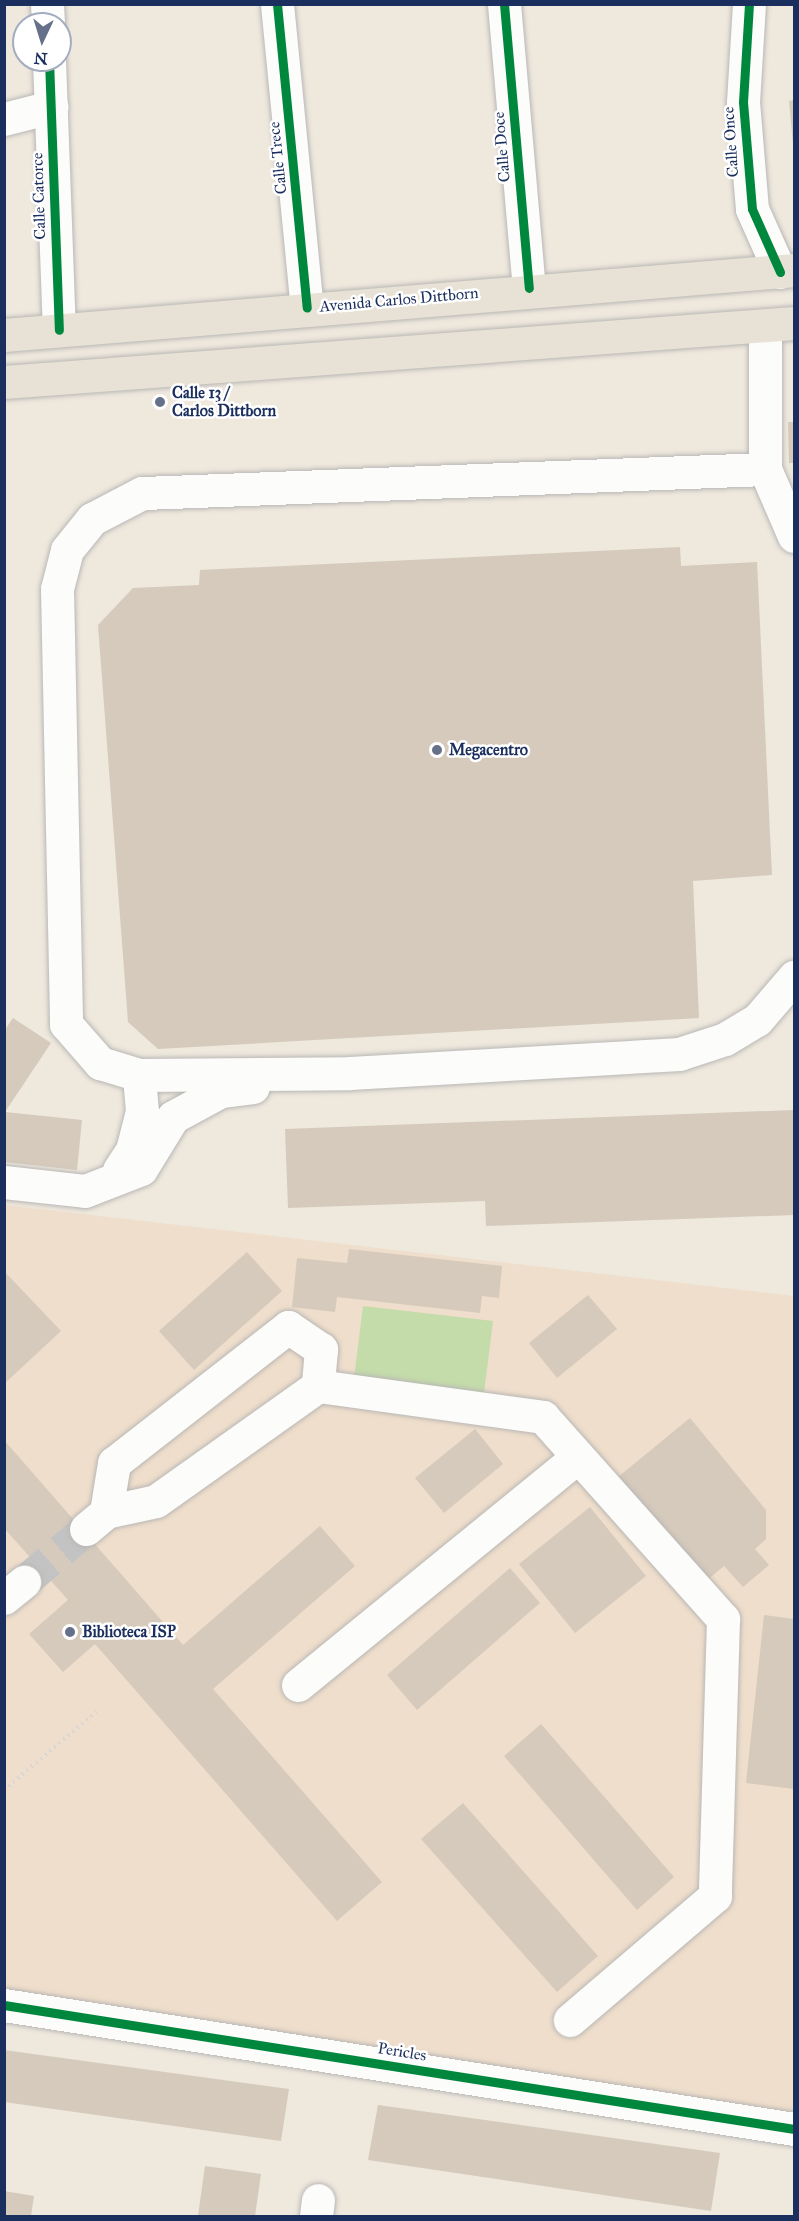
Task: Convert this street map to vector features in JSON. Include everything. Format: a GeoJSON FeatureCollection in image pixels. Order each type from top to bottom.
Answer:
{"type":"FeatureCollection","features":[{"type":"Feature","properties":{"kind":"main road","name":"Avenida Carlos Dittborn"},"geometry":{"type":"LineString","coordinates":[[4,335],[530,288],[787,271]]}},
{"type":"Feature","properties":{"kind":"main road"},"geometry":{"type":"LineString","coordinates":[[4,382],[780,325]]}},
{"type":"Feature","properties":{"kind":"street","name":"Calle Trece"},"geometry":{"type":"LineString","coordinates":[[277,4],[307,308]]}},
{"type":"Feature","properties":{"kind":"street","name":"Calle Doce"},"geometry":{"type":"LineString","coordinates":[[504,4],[530,288]]}},
{"type":"Feature","properties":{"kind":"street","name":"Calle Once"},"geometry":{"type":"LineString","coordinates":[[748,4],[743,112],[752,209],[787,271]]}},
{"type":"Feature","properties":{"kind":"street","name":"Calle Catorce"},"geometry":{"type":"LineString","coordinates":[[50,72],[59,330]]}},
{"type":"Feature","properties":{"kind":"street"},"geometry":{"type":"LineString","coordinates":[[4,119],[51,107]]}},
{"type":"Feature","properties":{"kind":"street"},"geometry":{"type":"LineString","coordinates":[[780,325],[765,469],[795,536]]}},
{"type":"Feature","properties":{"kind":"street"},"geometry":{"type":"LineString","coordinates":[[765,469],[142,493],[92,519],[67,550],[57,589],[66,1024],[100,1063],[139,1075],[350,1073],[679,1054],[725,1039],[757,1020],[795,977]]}},
{"type":"Feature","properties":{"kind":"street"},"geometry":{"type":"LineString","coordinates":[[4,1182],[85,1191],[141,1168],[173,1117],[220,1091],[350,1073]]}},
{"type":"Feature","properties":{"kind":"street"},"geometry":{"type":"LineString","coordinates":[[85,1191],[117,1172],[132,1150],[142,1111],[139,1075]]}},
{"type":"Feature","properties":{"kind":"street"},"geometry":{"type":"LineString","coordinates":[[318,1386],[321,1349],[288,1327],[114,1463],[96,1521],[156,1501],[318,1386],[543,1417],[723,1619],[715,1896],[570,2020]]}},
{"type":"Feature","properties":{"kind":"street"},"geometry":{"type":"LineString","coordinates":[[298,1685],[578,1457]]}},
{"type":"Feature","properties":{"kind":"street","name":"Pericles"},"geometry":{"type":"LineString","coordinates":[[4,2006],[795,2129]]}},
{"type":"Feature","properties":{"kind":"path"},"geometry":{"type":"LineString","coordinates":[[4,1790],[96,1712]]}},
{"type":"Feature","properties":{"kind":"shaded area"},"geometry":{"type":"Polygon","coordinates":[[[4,1205],[794,1296],[794,2093],[790,2135],[5,2012],[4,1205]]]}},
{"type":"Feature","properties":{"kind":"green space"},"geometry":{"type":"Polygon","coordinates":[[[363,1306],[493,1321],[484,1393],[354,1378],[363,1306]]]}},
{"type":"Feature","properties":{"kind":"building"},"geometry":{"type":"Polygon","coordinates":[[[794,100],[794,144],[793,144],[789,101],[794,100]]]}},
{"type":"Feature","properties":{"kind":"building"},"geometry":{"type":"Polygon","coordinates":[[[788,422],[794,422],[794,463],[789,463],[788,422]]]}},
{"type":"Feature","properties":{"kind":"building","name":"Megacentro"},"geometry":{"type":"Polygon","coordinates":[[[680,547],[681,566],[757,562],[772,875],[693,881],[699,1018],[158,1049],[128,1022],[98,625],[133,588],[199,585],[200,570],[680,547]]]}},
{"type":"Feature","properties":{"kind":"building"},"geometry":{"type":"Polygon","coordinates":[[[13,1018],[51,1043],[5,1112],[82,1120],[77,1170],[4,1162],[4,1031],[13,1018]]]}},
{"type":"Feature","properties":{"kind":"building"},"geometry":{"type":"Polygon","coordinates":[[[794,1110],[794,1215],[486,1226],[485,1201],[288,1208],[285,1129],[794,1110]]]}},
{"type":"Feature","properties":{"kind":"building"},"geometry":{"type":"Polygon","coordinates":[[[349,1249],[502,1266],[499,1298],[482,1296],[480,1313],[337,1297],[335,1312],[292,1307],[297,1258],[347,1263],[349,1249]]]}},
{"type":"Feature","properties":{"kind":"building"},"geometry":{"type":"Polygon","coordinates":[[[247,1252],[282,1291],[194,1370],[159,1331],[247,1252]]]}},
{"type":"Feature","properties":{"kind":"building"},"geometry":{"type":"Polygon","coordinates":[[[4,1271],[61,1331],[4,1384],[4,1271]]]}},
{"type":"Feature","properties":{"kind":"building"},"geometry":{"type":"Polygon","coordinates":[[[588,1295],[617,1329],[557,1378],[529,1343],[588,1295]]]}},
{"type":"Feature","properties":{"kind":"building"},"geometry":{"type":"Polygon","coordinates":[[[690,1418],[766,1510],[766,1539],[755,1549],[769,1565],[743,1587],[724,1566],[707,1580],[618,1477],[690,1418]]]}},
{"type":"Feature","properties":{"kind":"building"},"geometry":{"type":"Polygon","coordinates":[[[475,1429],[503,1464],[444,1513],[415,1478],[475,1429]]]}},
{"type":"Feature","properties":{"kind":"building"},"geometry":{"type":"Polygon","coordinates":[[[4,1440],[183,1645],[320,1526],[355,1566],[213,1689],[382,1882],[337,1921],[95,1644],[63,1672],[29,1634],[68,1600],[4,1528],[4,1440]]]}},
{"type":"Feature","properties":{"kind":"building"},"geometry":{"type":"Polygon","coordinates":[[[590,1507],[646,1576],[575,1633],[519,1564],[590,1507]]]}},
{"type":"Feature","properties":{"kind":"building"},"geometry":{"type":"Polygon","coordinates":[[[510,1568],[540,1603],[417,1710],[387,1675],[510,1568]]]}},
{"type":"Feature","properties":{"kind":"building"},"geometry":{"type":"Polygon","coordinates":[[[764,1615],[794,1619],[794,1789],[746,1783],[764,1615]]]}},
{"type":"Feature","properties":{"kind":"building"},"geometry":{"type":"Polygon","coordinates":[[[541,1724],[674,1877],[637,1910],[504,1756],[541,1724]]]}},
{"type":"Feature","properties":{"kind":"building"},"geometry":{"type":"Polygon","coordinates":[[[463,1803],[598,1956],[557,1992],[421,1839],[463,1803]]]}},
{"type":"Feature","properties":{"kind":"building"},"geometry":{"type":"Polygon","coordinates":[[[4,2050],[289,2089],[281,2141],[4,2102],[4,2050]]]}},
{"type":"Feature","properties":{"kind":"building"},"geometry":{"type":"Polygon","coordinates":[[[378,2105],[720,2153],[711,2211],[368,2160],[378,2105]]]}},
{"type":"Feature","properties":{"kind":"building"},"geometry":{"type":"Polygon","coordinates":[[[205,2166],[261,2174],[255,2216],[198,2216],[205,2166]]]}},
{"type":"Feature","properties":{"kind":"building"},"geometry":{"type":"Polygon","coordinates":[[[4,2191],[34,2196],[31,2216],[4,2216],[4,2191]]]}},
{"type":"Feature","properties":{"kind":"tunnel"},"geometry":{"type":"LineString","coordinates":[[24,1582],[86,1529]]}},
{"type":"Feature","properties":{"kind":"cycle path"},"geometry":{"type":"LineString","coordinates":[[277,4],[307,308]]}},
{"type":"Feature","properties":{"kind":"cycle path"},"geometry":{"type":"LineString","coordinates":[[504,4],[529,288]]}},
{"type":"Feature","properties":{"kind":"cycle path"},"geometry":{"type":"LineString","coordinates":[[749,4],[743,102],[752,209],[780,272]]}},
{"type":"Feature","properties":{"kind":"cycle path"},"geometry":{"type":"LineString","coordinates":[[49,72],[59,330]]}},
{"type":"Feature","properties":{"kind":"cycle path"},"geometry":{"type":"LineString","coordinates":[[4,2005],[794,2129]]}},
{"type":"Feature","properties":{"kind":"place","name":"Calle 13 / Carlos Dittborn"},"geometry":{"type":"Point","coordinates":[160,402]}},
{"type":"Feature","properties":{"kind":"place","name":"Megacentro"},"geometry":{"type":"Point","coordinates":[437,750]}},
{"type":"Feature","properties":{"kind":"place","name":"Biblioteca ISP"},"geometry":{"type":"Point","coordinates":[70,1632]}}]}
